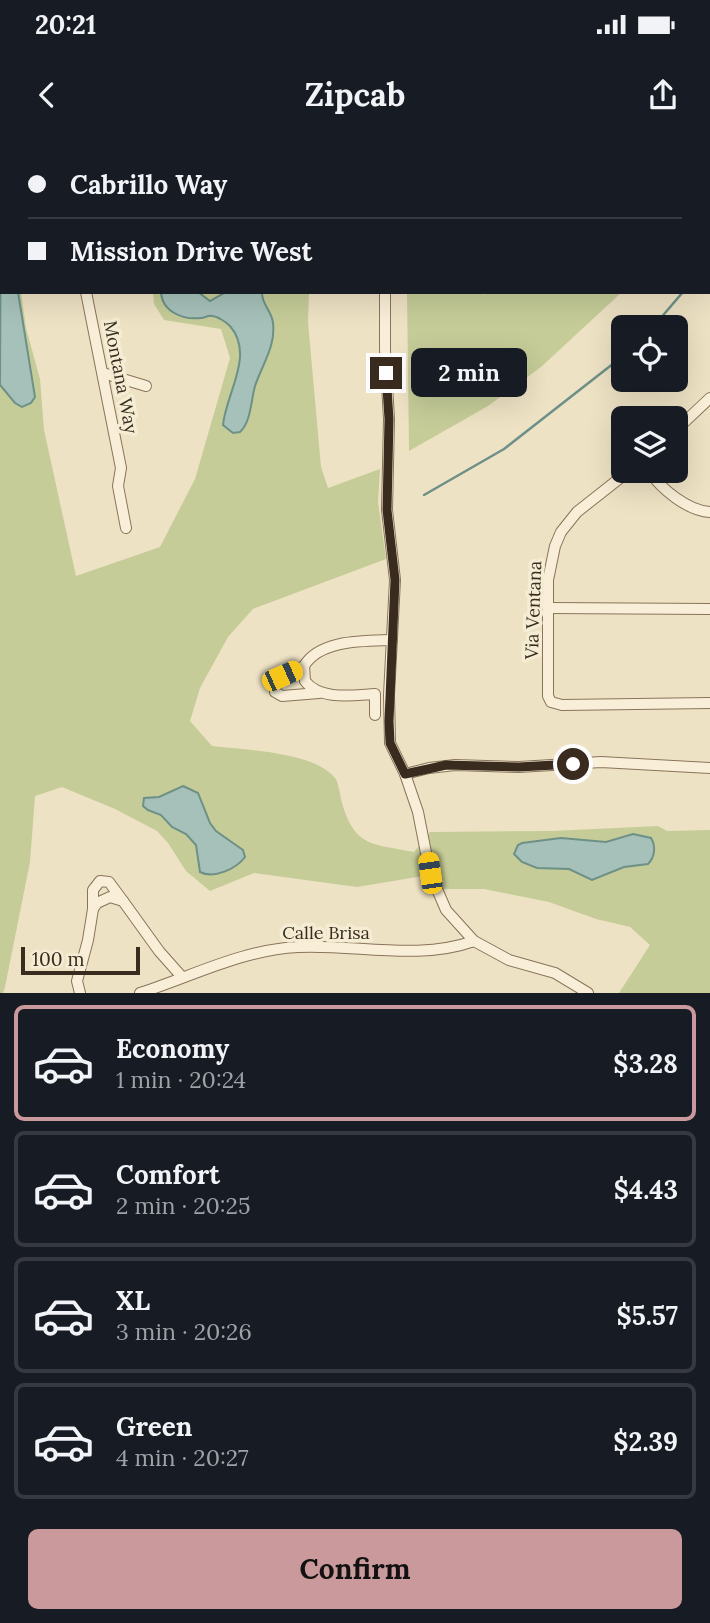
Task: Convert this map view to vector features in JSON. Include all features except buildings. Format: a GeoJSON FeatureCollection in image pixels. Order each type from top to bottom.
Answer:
{"type":"FeatureCollection","features":[{"type":"Feature","properties":{"kind":"street","name":"Montana Way"},"geometry":{"type":"LineString","coordinates":[[86,294],[121,468],[118,486],[126,528]]}},
{"type":"Feature","properties":{"kind":"street"},"geometry":{"type":"LineString","coordinates":[[385,294],[389,419],[387,510],[395,580],[389,695],[390,743],[405,774],[425,840],[430,873],[446,910],[474,941],[509,960],[555,973],[588,993]]}},
{"type":"Feature","properties":{"kind":"street"},"geometry":{"type":"LineString","coordinates":[[103,373],[146,386]]}},
{"type":"Feature","properties":{"kind":"street"},"geometry":{"type":"LineString","coordinates":[[688,419],[710,398]]}},
{"type":"Feature","properties":{"kind":"street","name":"Via Ventana"},"geometry":{"type":"LineString","coordinates":[[614,483],[577,512],[561,532],[550,567],[549,699],[562,705],[710,703]]}},
{"type":"Feature","properties":{"kind":"street"},"geometry":{"type":"LineString","coordinates":[[661,483],[676,498],[710,512]]}},
{"type":"Feature","properties":{"kind":"street"},"geometry":{"type":"LineString","coordinates":[[548,608],[710,609]]}},
{"type":"Feature","properties":{"kind":"street"},"geometry":{"type":"LineString","coordinates":[[374,715],[375,694],[282,696],[275,692],[276,680],[304,666],[312,656],[337,646],[358,641],[393,640]]}},
{"type":"Feature","properties":{"kind":"street"},"geometry":{"type":"LineString","coordinates":[[304,666],[308,685],[325,693]]}},
{"type":"Feature","properties":{"kind":"street"},"geometry":{"type":"LineString","coordinates":[[405,774],[455,765],[519,767],[619,762],[710,768]]}},
{"type":"Feature","properties":{"kind":"street"},"geometry":{"type":"LineString","coordinates":[[80,993],[77,981],[88,940],[94,886],[100,881],[109,883],[159,951],[182,977]]}},
{"type":"Feature","properties":{"kind":"street"},"geometry":{"type":"LineString","coordinates":[[93,909],[97,903],[110,897],[123,901]]}},
{"type":"Feature","properties":{"kind":"street","name":"Calle Brisa"},"geometry":{"type":"LineString","coordinates":[[140,993],[223,961],[260,951],[299,947],[404,950],[474,941]]}},
{"type":"Feature","properties":{"kind":"green space"},"geometry":{"type":"Polygon","coordinates":[[[0,294],[21,294],[26,328],[40,379],[44,430],[76,576],[160,547],[195,479],[230,358],[221,329],[164,320],[154,304],[153,294],[309,294],[308,322],[321,467],[328,488],[380,469],[378,502],[386,559],[253,609],[228,637],[200,688],[190,721],[212,746],[277,753],[311,762],[325,769],[336,780],[353,829],[377,845],[414,852],[430,832],[552,831],[658,826],[667,831],[710,830],[710,993],[619,993],[650,945],[630,927],[596,919],[549,902],[484,889],[443,889],[423,876],[357,887],[254,873],[210,891],[186,871],[157,831],[115,809],[62,787],[35,796],[30,862],[5,987],[3,993],[0,993],[0,294]]]}},
{"type":"Feature","properties":{"kind":"green space"},"geometry":{"type":"Polygon","coordinates":[[[407,294],[620,294],[541,367],[488,406],[409,451],[407,294]]]}},
{"type":"Feature","properties":{"kind":"water"},"geometry":{"type":"Polygon","coordinates":[[[0,294],[18,294],[35,397],[31,403],[22,407],[15,403],[0,385],[0,294]]]}},
{"type":"Feature","properties":{"kind":"water"},"geometry":{"type":"Polygon","coordinates":[[[161,294],[201,294],[210,301],[222,294],[262,294],[272,319],[272,340],[255,386],[249,417],[240,432],[233,433],[223,425],[240,362],[237,337],[224,321],[211,316],[181,316],[169,310],[161,294]]]}},
{"type":"Feature","properties":{"kind":"water"},"geometry":{"type":"Polygon","coordinates":[[[183,786],[198,793],[216,831],[243,850],[245,857],[224,872],[200,872],[196,845],[161,815],[143,806],[144,798],[159,797],[183,786]]]}},
{"type":"Feature","properties":{"kind":"water"},"geometry":{"type":"Polygon","coordinates":[[[633,834],[651,838],[653,841],[653,855],[648,864],[624,867],[592,880],[569,869],[537,868],[522,862],[514,854],[522,843],[561,838],[606,842],[633,834]]]}},
{"type":"Feature","properties":{"kind":"waterway"},"geometry":{"type":"LineString","coordinates":[[663,315],[681,294]]}},
{"type":"Feature","properties":{"kind":"waterway"},"geometry":{"type":"LineString","coordinates":[[424,495],[504,449],[611,365]]}},
{"type":"Feature","properties":{"kind":"route"},"geometry":{"type":"LineString","coordinates":[[386,373],[389,419],[387,510],[395,580],[389,695],[390,743],[405,774],[446,765],[537,767],[573,764]]}}]}
